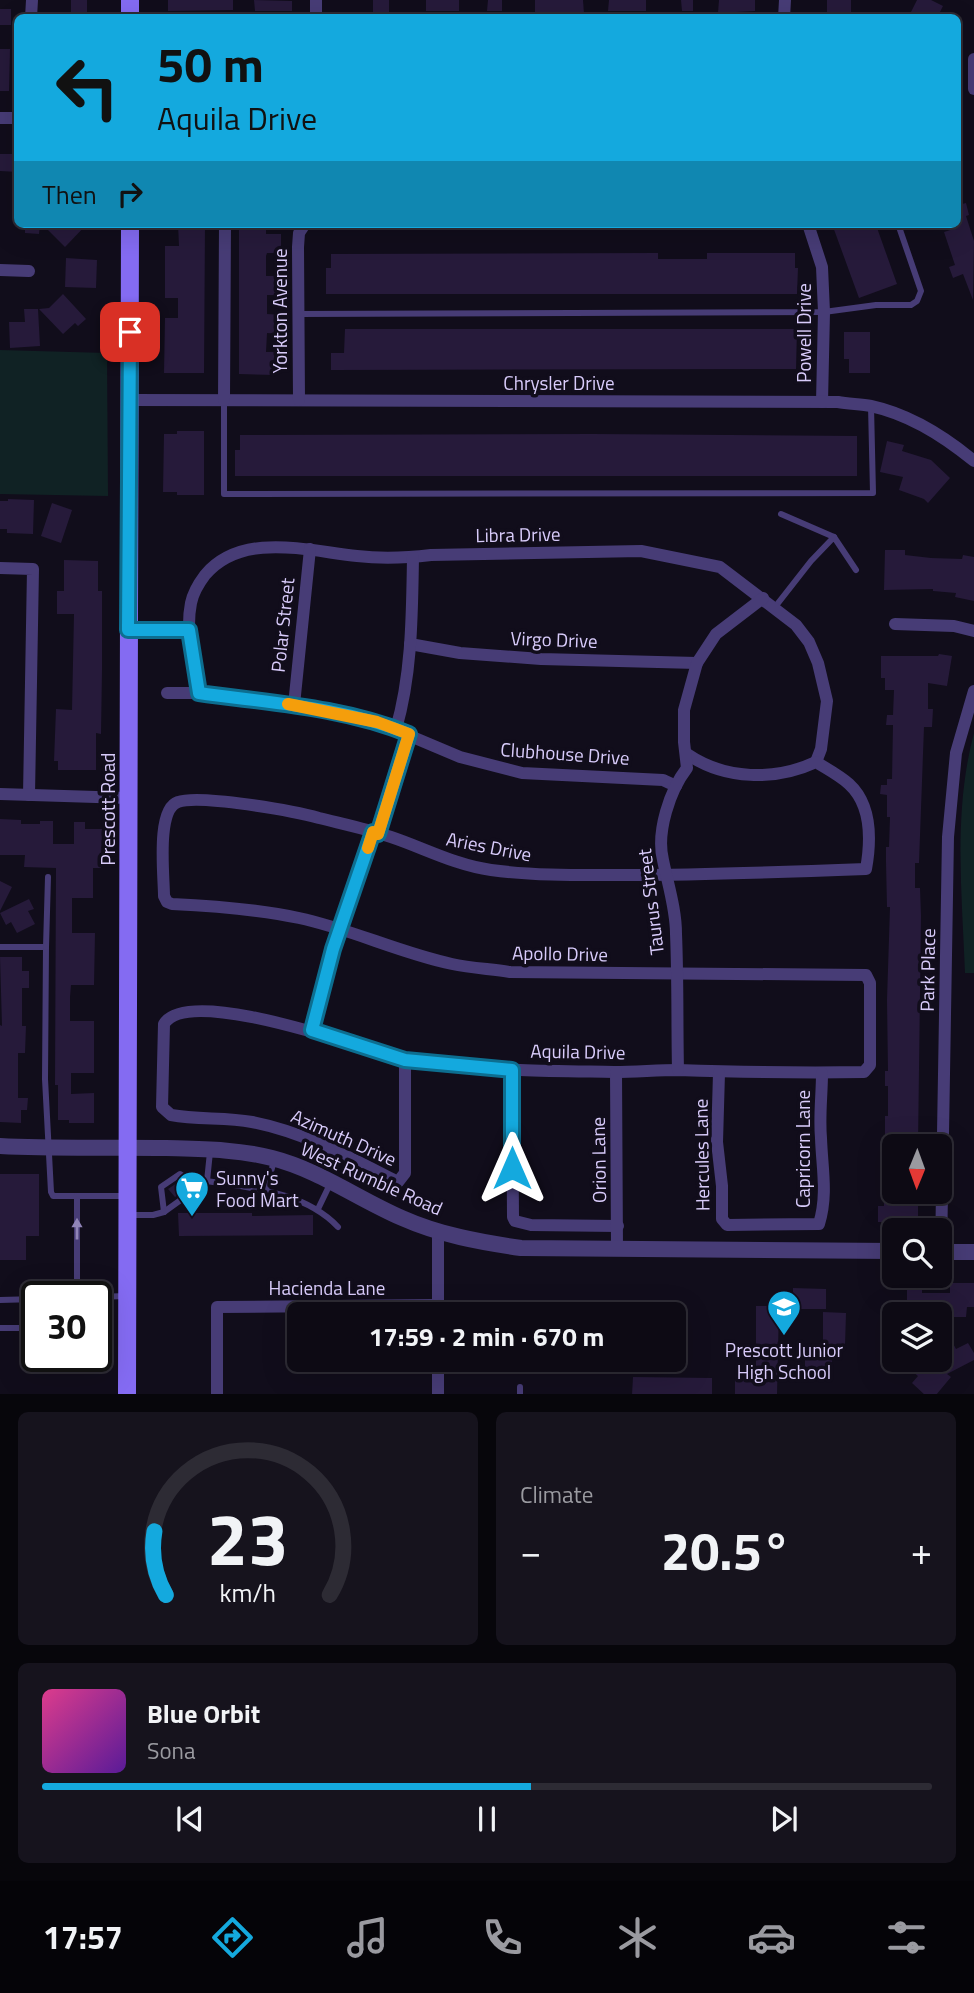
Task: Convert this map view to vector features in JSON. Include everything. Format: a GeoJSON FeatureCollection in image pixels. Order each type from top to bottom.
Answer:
{"type":"FeatureCollection","features":[{"type":"Feature","properties":{"kind":"main road","name":"Prescott Road"},"geometry":{"type":"LineString","coordinates":[[127,1394],[130,228]]}},
{"type":"Feature","properties":{"kind":"street"},"geometry":{"type":"LineString","coordinates":[[974,59],[974,89]]}},
{"type":"Feature","properties":{"kind":"street"},"geometry":{"type":"LineString","coordinates":[[224,400],[225,228]]}},
{"type":"Feature","properties":{"kind":"street","name":"Yorkton Avenue"},"geometry":{"type":"LineString","coordinates":[[299,400],[299,233],[302,228]]}},
{"type":"Feature","properties":{"kind":"street","name":"Powell Drive"},"geometry":{"type":"LineString","coordinates":[[809,228],[822,267],[822,402]]}},
{"type":"Feature","properties":{"kind":"street"},"geometry":{"type":"LineString","coordinates":[[0,270],[29,271]]}},
{"type":"Feature","properties":{"kind":"street","name":"Chrysler Drive"},"geometry":{"type":"LineString","coordinates":[[129,400],[822,402],[871,406],[931,431],[974,461]]}},
{"type":"Feature","properties":{"kind":"street","name":"Libra Drive"},"geometry":{"type":"LineString","coordinates":[[199,693],[189,630],[191,603],[203,578],[220,560],[244,550],[310,550],[388,559],[443,555],[641,551],[720,567],[796,625],[809,642],[818,663],[827,701],[821,749],[816,762]]}},
{"type":"Feature","properties":{"kind":"street","name":"Polar Street"},"geometry":{"type":"LineString","coordinates":[[294,705],[310,550]]}},
{"type":"Feature","properties":{"kind":"street"},"geometry":{"type":"LineString","coordinates":[[396,729],[402,709],[410,644],[413,557]]}},
{"type":"Feature","properties":{"kind":"street"},"geometry":{"type":"LineString","coordinates":[[0,568],[33,569],[29,795]]}},
{"type":"Feature","properties":{"kind":"street","name":"Taurus Street"},"geometry":{"type":"LineString","coordinates":[[677,1070],[677,933],[661,844],[666,815],[676,786],[687,768],[684,710],[697,663],[716,635],[763,598]]}},
{"type":"Feature","properties":{"kind":"street"},"geometry":{"type":"LineString","coordinates":[[895,624],[954,626],[974,631]]}},
{"type":"Feature","properties":{"kind":"street"},"geometry":{"type":"LineString","coordinates":[[128,630],[189,630]]}},
{"type":"Feature","properties":{"kind":"street","name":"Virgo Drive"},"geometry":{"type":"LineString","coordinates":[[410,644],[460,653],[541,659],[697,663]]}},
{"type":"Feature","properties":{"kind":"street","name":"Park Place"},"geometry":{"type":"LineString","coordinates":[[941,1218],[948,837],[956,752],[974,691]]}},
{"type":"Feature","properties":{"kind":"street","name":"Clubhouse Drive"},"geometry":{"type":"LineString","coordinates":[[167,693],[199,693],[294,705],[377,722],[460,757],[522,773],[663,780],[676,786]]}},
{"type":"Feature","properties":{"kind":"street"},"geometry":{"type":"LineString","coordinates":[[312,1030],[340,928],[409,734]]}},
{"type":"Feature","properties":{"kind":"street"},"geometry":{"type":"LineString","coordinates":[[687,754],[706,766],[733,774],[770,775],[816,762]]}},
{"type":"Feature","properties":{"kind":"street","name":"Aries Drive"},"geometry":{"type":"LineString","coordinates":[[167,902],[164,896],[164,820],[170,807],[176,802],[224,803],[283,810],[376,833],[435,856],[489,870],[542,875],[667,875],[866,869],[869,831],[863,805],[849,784],[816,762]]}},
{"type":"Feature","properties":{"kind":"street"},"geometry":{"type":"LineString","coordinates":[[0,794],[128,798]]}},
{"type":"Feature","properties":{"kind":"street","name":"Apollo Drive"},"geometry":{"type":"LineString","coordinates":[[167,902],[268,912],[340,928],[452,964],[510,972],[866,975],[870,983],[869,1069]]}},
{"type":"Feature","properties":{"kind":"street","name":"Aquila Drive"},"geometry":{"type":"LineString","coordinates":[[168,1017],[190,1012],[262,1018],[312,1030],[405,1060],[512,1070],[822,1073],[864,1072],[869,1069]]}},
{"type":"Feature","properties":{"kind":"street","name":"Azimuth Drive"},"geometry":{"type":"LineString","coordinates":[[168,1017],[163,1032],[162,1107],[165,1112],[178,1117],[253,1122],[283,1130],[340,1152],[398,1182],[405,1173],[405,1060]]}},
{"type":"Feature","properties":{"kind":"street"},"geometry":{"type":"LineString","coordinates":[[512,1070],[515,1221],[531,1225],[618,1229]]}},
{"type":"Feature","properties":{"kind":"street","name":"Orion Lane"},"geometry":{"type":"LineString","coordinates":[[616,1072],[617,1249]]}},
{"type":"Feature","properties":{"kind":"street","name":"Hercules Lane"},"geometry":{"type":"LineString","coordinates":[[719,1073],[717,1142],[723,1223],[819,1224]]}},
{"type":"Feature","properties":{"kind":"street","name":"Capricorn Lane"},"geometry":{"type":"LineString","coordinates":[[819,1224],[823,1212],[825,1181],[820,1121],[822,1073]]}},
{"type":"Feature","properties":{"kind":"street","name":"West Rumble Road"},"geometry":{"type":"LineString","coordinates":[[0,1146],[48,1149],[211,1149],[250,1153],[274,1158],[332,1180],[376,1206],[438,1232],[470,1240],[531,1249],[882,1251]]}},
{"type":"Feature","properties":{"kind":"street"},"geometry":{"type":"LineString","coordinates":[[438,1232],[438,1302]]}},
{"type":"Feature","properties":{"kind":"street"},"geometry":{"type":"LineString","coordinates":[[952,1252],[974,1252]]}},
{"type":"Feature","properties":{"kind":"street","name":"Hacienda Lane"},"geometry":{"type":"LineString","coordinates":[[217,1394],[217,1307],[287,1308]]}},
{"type":"Feature","properties":{"kind":"street"},"geometry":{"type":"LineString","coordinates":[[438,1372],[438,1394]]}},
{"type":"Feature","properties":{"kind":"lane"},"geometry":{"type":"LineString","coordinates":[[298,314],[824,312],[876,305],[911,305],[917,301],[921,291],[899,228]]}},
{"type":"Feature","properties":{"kind":"lane"},"geometry":{"type":"LineString","coordinates":[[224,400],[224,494],[873,493],[871,406]]}},
{"type":"Feature","properties":{"kind":"lane"},"geometry":{"type":"LineString","coordinates":[[781,514],[834,537],[856,570]]}},
{"type":"Feature","properties":{"kind":"lane"},"geometry":{"type":"LineString","coordinates":[[775,607],[811,561],[834,537]]}},
{"type":"Feature","properties":{"kind":"lane"},"geometry":{"type":"LineString","coordinates":[[48,877],[45,1079],[51,1192],[53,1196],[128,1196]]}},
{"type":"Feature","properties":{"kind":"lane"},"geometry":{"type":"LineString","coordinates":[[0,947],[46,947]]}},
{"type":"Feature","properties":{"kind":"lane"},"geometry":{"type":"LineString","coordinates":[[207,1181],[211,1149]]}},
{"type":"Feature","properties":{"kind":"lane"},"geometry":{"type":"LineString","coordinates":[[266,1189],[274,1158]]}},
{"type":"Feature","properties":{"kind":"lane"},"geometry":{"type":"LineString","coordinates":[[163,1212],[161,1187],[180,1174],[198,1186]]}},
{"type":"Feature","properties":{"kind":"lane"},"geometry":{"type":"LineString","coordinates":[[318,1209],[332,1180]]}},
{"type":"Feature","properties":{"kind":"lane"},"geometry":{"type":"LineString","coordinates":[[128,1215],[153,1215],[163,1212],[207,1181],[266,1189],[318,1209],[338,1227]]}},
{"type":"Feature","properties":{"kind":"lane"},"geometry":{"type":"LineString","coordinates":[[77,1196],[78,1281]]}},
{"type":"Feature","properties":{"kind":"lane"},"geometry":{"type":"LineString","coordinates":[[112,1296],[128,1296]]}},
{"type":"Feature","properties":{"kind":"lane"},"geometry":{"type":"LineString","coordinates":[[0,1300],[21,1299]]}},
{"type":"Feature","properties":{"kind":"lane"},"geometry":{"type":"LineString","coordinates":[[0,1328],[21,1328]]}},
{"type":"Feature","properties":{"kind":"shaded area"},"geometry":{"type":"Polygon","coordinates":[[[0,350],[107,353],[108,496],[0,494],[0,350]]]}},
{"type":"Feature","properties":{"kind":"shaded area"},"geometry":{"type":"Polygon","coordinates":[[[974,733],[974,973],[965,973],[961,822],[967,762],[974,733]]]}},
{"type":"Feature","properties":{"kind":"building"},"geometry":{"type":"Polygon","coordinates":[[[71,0],[87,0],[87,14],[71,14],[71,0]]]}},
{"type":"Feature","properties":{"kind":"building"},"geometry":{"type":"Polygon","coordinates":[[[168,0],[233,0],[233,10],[168,11],[168,0]]]}},
{"type":"Feature","properties":{"kind":"building"},"geometry":{"type":"Polygon","coordinates":[[[254,0],[292,1],[292,11],[255,11],[254,0]]]}},
{"type":"Feature","properties":{"kind":"building"},"geometry":{"type":"Polygon","coordinates":[[[373,0],[389,0],[389,13],[373,13],[373,0]]]}},
{"type":"Feature","properties":{"kind":"building"},"geometry":{"type":"Polygon","coordinates":[[[426,0],[459,0],[459,11],[426,11],[426,0]]]}},
{"type":"Feature","properties":{"kind":"building"},"geometry":{"type":"Polygon","coordinates":[[[488,0],[502,0],[502,11],[487,11],[488,0]]]}},
{"type":"Feature","properties":{"kind":"building"},"geometry":{"type":"Polygon","coordinates":[[[535,0],[583,0],[584,14],[535,13],[535,0]]]}},
{"type":"Feature","properties":{"kind":"building"},"geometry":{"type":"Polygon","coordinates":[[[609,0],[646,0],[646,11],[608,11],[609,0]]]}},
{"type":"Feature","properties":{"kind":"building"},"geometry":{"type":"Polygon","coordinates":[[[681,0],[693,0],[693,11],[682,11],[681,0]]]}},
{"type":"Feature","properties":{"kind":"building"},"geometry":{"type":"Polygon","coordinates":[[[719,0],[755,0],[755,11],[718,13],[719,0]]]}},
{"type":"Feature","properties":{"kind":"building"},"geometry":{"type":"Polygon","coordinates":[[[827,0],[851,0],[851,13],[827,14],[827,0]]]}},
{"type":"Feature","properties":{"kind":"building"},"geometry":{"type":"Polygon","coordinates":[[[917,0],[931,0],[943,6],[939,14],[910,14],[917,0]]]}},
{"type":"Feature","properties":{"kind":"building"},"geometry":{"type":"Polygon","coordinates":[[[0,9],[11,9],[11,25],[0,25],[0,9]]]}},
{"type":"Feature","properties":{"kind":"building"},"geometry":{"type":"Polygon","coordinates":[[[0,49],[10,49],[9,91],[0,91],[0,49]]]}},
{"type":"Feature","properties":{"kind":"building"},"geometry":{"type":"Polygon","coordinates":[[[0,154],[14,154],[14,172],[0,171],[0,154]]]}},
{"type":"Feature","properties":{"kind":"building"},"geometry":{"type":"Polygon","coordinates":[[[961,201],[962,204],[966,203],[969,215],[966,216],[974,241],[973,300],[963,274],[953,278],[949,267],[955,265],[944,232],[961,228],[961,201]]]}},
{"type":"Feature","properties":{"kind":"building"},"geometry":{"type":"Polygon","coordinates":[[[25,228],[40,228],[39,234],[25,233],[25,228]]]}},
{"type":"Feature","properties":{"kind":"building"},"geometry":{"type":"Polygon","coordinates":[[[50,228],[83,228],[65,247],[48,230],[50,228]]]}},
{"type":"Feature","properties":{"kind":"building"},"geometry":{"type":"Polygon","coordinates":[[[178,228],[205,228],[204,373],[164,373],[165,318],[178,318],[178,298],[165,298],[165,246],[179,246],[178,228]]]}},
{"type":"Feature","properties":{"kind":"building"},"geometry":{"type":"Polygon","coordinates":[[[833,228],[877,228],[897,284],[859,298],[833,228]]]}},
{"type":"Feature","properties":{"kind":"building"},"geometry":{"type":"Polygon","coordinates":[[[239,230],[266,230],[266,234],[281,234],[281,253],[267,253],[266,256],[266,276],[281,276],[281,295],[267,295],[267,314],[282,315],[281,334],[267,333],[266,352],[276,352],[275,375],[239,374],[239,230]]]}},
{"type":"Feature","properties":{"kind":"building"},"geometry":{"type":"Polygon","coordinates":[[[658,253],[658,259],[707,259],[707,253],[795,253],[795,268],[798,268],[797,294],[326,294],[326,268],[331,268],[331,254],[658,253]]]}},
{"type":"Feature","properties":{"kind":"building"},"geometry":{"type":"Polygon","coordinates":[[[66,258],[97,260],[96,288],[65,287],[66,258]]]}},
{"type":"Feature","properties":{"kind":"building"},"geometry":{"type":"Polygon","coordinates":[[[63,294],[86,319],[78,326],[75,323],[63,334],[39,309],[49,308],[63,294]]]}},
{"type":"Feature","properties":{"kind":"building"},"geometry":{"type":"Polygon","coordinates":[[[24,309],[38,309],[40,346],[10,348],[9,322],[25,322],[24,309]]]}},
{"type":"Feature","properties":{"kind":"building"},"geometry":{"type":"Polygon","coordinates":[[[345,329],[797,329],[796,369],[331,370],[331,353],[344,353],[345,329]]]}},
{"type":"Feature","properties":{"kind":"building"},"geometry":{"type":"Polygon","coordinates":[[[844,332],[870,332],[870,373],[849,373],[849,359],[844,359],[844,332]]]}},
{"type":"Feature","properties":{"kind":"building"},"geometry":{"type":"Polygon","coordinates":[[[177,431],[204,431],[204,495],[163,492],[164,434],[177,434],[177,431]]]}},
{"type":"Feature","properties":{"kind":"building"},"geometry":{"type":"Polygon","coordinates":[[[240,435],[857,436],[857,476],[235,476],[235,450],[240,450],[240,435]]]}},
{"type":"Feature","properties":{"kind":"building"},"geometry":{"type":"Polygon","coordinates":[[[887,441],[904,445],[902,451],[931,460],[950,478],[928,503],[899,490],[903,477],[880,472],[887,441]]]}},
{"type":"Feature","properties":{"kind":"building"},"geometry":{"type":"Polygon","coordinates":[[[34,500],[33,534],[7,533],[7,529],[0,529],[0,501],[34,500]]]}},
{"type":"Feature","properties":{"kind":"building"},"geometry":{"type":"Polygon","coordinates":[[[52,503],[72,510],[61,543],[41,536],[52,503]]]}},
{"type":"Feature","properties":{"kind":"building"},"geometry":{"type":"Polygon","coordinates":[[[885,550],[905,550],[905,555],[931,558],[962,559],[963,555],[974,557],[974,601],[955,597],[956,593],[933,589],[884,590],[885,550]]]}},
{"type":"Feature","properties":{"kind":"building"},"geometry":{"type":"Polygon","coordinates":[[[64,560],[98,561],[98,591],[102,591],[102,670],[101,734],[96,733],[96,770],[58,770],[58,761],[54,761],[56,709],[72,710],[74,614],[57,614],[57,591],[64,591],[64,560]]]}},
{"type":"Feature","properties":{"kind":"building"},"geometry":{"type":"Polygon","coordinates":[[[881,656],[952,656],[947,686],[928,683],[928,709],[933,709],[932,727],[924,727],[919,863],[915,863],[915,888],[920,888],[921,916],[918,1134],[885,1134],[885,1116],[888,1116],[885,1071],[888,1071],[890,907],[887,907],[886,847],[889,847],[890,817],[887,817],[887,795],[880,794],[881,785],[887,785],[887,779],[892,779],[893,725],[886,725],[887,715],[893,715],[894,690],[885,690],[885,678],[881,678],[881,656]]]}},
{"type":"Feature","properties":{"kind":"building"},"geometry":{"type":"Polygon","coordinates":[[[0,819],[21,820],[21,824],[53,821],[53,844],[74,844],[74,822],[85,822],[85,829],[102,829],[101,868],[93,868],[93,898],[72,898],[72,933],[95,933],[94,985],[71,985],[70,997],[70,1021],[94,1021],[94,1073],[71,1073],[71,1094],[94,1093],[94,1123],[58,1120],[58,1085],[55,1085],[56,868],[24,867],[25,855],[0,855],[0,819]]]}},
{"type":"Feature","properties":{"kind":"building"},"geometry":{"type":"Polygon","coordinates":[[[0,881],[12,887],[0,911],[0,881]]]}},
{"type":"Feature","properties":{"kind":"building"},"geometry":{"type":"Polygon","coordinates":[[[29,899],[34,909],[28,911],[35,924],[17,933],[11,922],[6,925],[0,913],[29,899]]]}},
{"type":"Feature","properties":{"kind":"building"},"geometry":{"type":"Polygon","coordinates":[[[0,957],[22,957],[22,971],[29,971],[29,988],[22,988],[22,1026],[26,1026],[25,1053],[18,1053],[18,1098],[28,1098],[27,1110],[21,1110],[21,1123],[0,1122],[0,957]]]}},
{"type":"Feature","properties":{"kind":"building"},"geometry":{"type":"Polygon","coordinates":[[[0,1174],[39,1174],[39,1236],[26,1236],[26,1260],[0,1260],[0,1174]]]}},
{"type":"Feature","properties":{"kind":"building"},"geometry":{"type":"Polygon","coordinates":[[[180,1181],[187,1189],[175,1197],[168,1189],[180,1181]]]}},
{"type":"Feature","properties":{"kind":"building"},"geometry":{"type":"Polygon","coordinates":[[[918,1204],[918,1218],[882,1218],[882,1222],[878,1222],[878,1206],[918,1204]]]}},
{"type":"Feature","properties":{"kind":"building"},"geometry":{"type":"Polygon","coordinates":[[[178,1213],[313,1215],[313,1235],[179,1236],[178,1213]]]}},
{"type":"Feature","properties":{"kind":"building"},"geometry":{"type":"Polygon","coordinates":[[[952,1283],[974,1283],[974,1307],[967,1307],[966,1317],[952,1317],[952,1302],[907,1302],[907,1288],[922,1288],[922,1293],[950,1293],[952,1283]]]}},
{"type":"Feature","properties":{"kind":"building"},"geometry":{"type":"Polygon","coordinates":[[[793,1288],[826,1289],[826,1309],[793,1309],[793,1288]]]}},
{"type":"Feature","properties":{"kind":"building"},"geometry":{"type":"Polygon","coordinates":[[[756,1306],[779,1306],[777,1394],[735,1394],[735,1370],[756,1370],[756,1306]]]}},
{"type":"Feature","properties":{"kind":"building"},"geometry":{"type":"Polygon","coordinates":[[[823,1312],[846,1313],[845,1346],[823,1346],[823,1312]]]}},
{"type":"Feature","properties":{"kind":"building"},"geometry":{"type":"Polygon","coordinates":[[[952,1342],[956,1349],[968,1343],[974,1353],[974,1360],[952,1371],[952,1342]]]}},
{"type":"Feature","properties":{"kind":"building"},"geometry":{"type":"Polygon","coordinates":[[[805,1358],[832,1358],[832,1380],[805,1380],[805,1358]]]}},
{"type":"Feature","properties":{"kind":"building"},"geometry":{"type":"Polygon","coordinates":[[[913,1372],[951,1372],[947,1374],[951,1377],[937,1394],[924,1394],[912,1383],[918,1376],[913,1372]]]}},
{"type":"Feature","properties":{"kind":"building"},"geometry":{"type":"Polygon","coordinates":[[[633,1377],[712,1378],[712,1394],[632,1394],[633,1377]]]}},
{"type":"Feature","properties":{"kind":"slow traffic"},"geometry":{"type":"LineString","coordinates":[[288,704],[377,722],[409,734],[378,834],[373,832],[368,848]]}},
{"type":"Feature","properties":{"kind":"place","name":"Sunny's Food Mart"},"geometry":{"type":"Point","coordinates":[192,1218]}},
{"type":"Feature","properties":{"kind":"place","name":"Prescott Junior High School"},"geometry":{"type":"Point","coordinates":[784,1337]}},
{"type":"Feature","properties":{"kind":"route"},"geometry":{"type":"LineString","coordinates":[[130,332],[128,630],[189,630],[199,693],[294,705],[377,722],[409,734],[378,834],[373,832],[333,949],[312,1030],[405,1060],[512,1070],[512,1168]]}}]}
